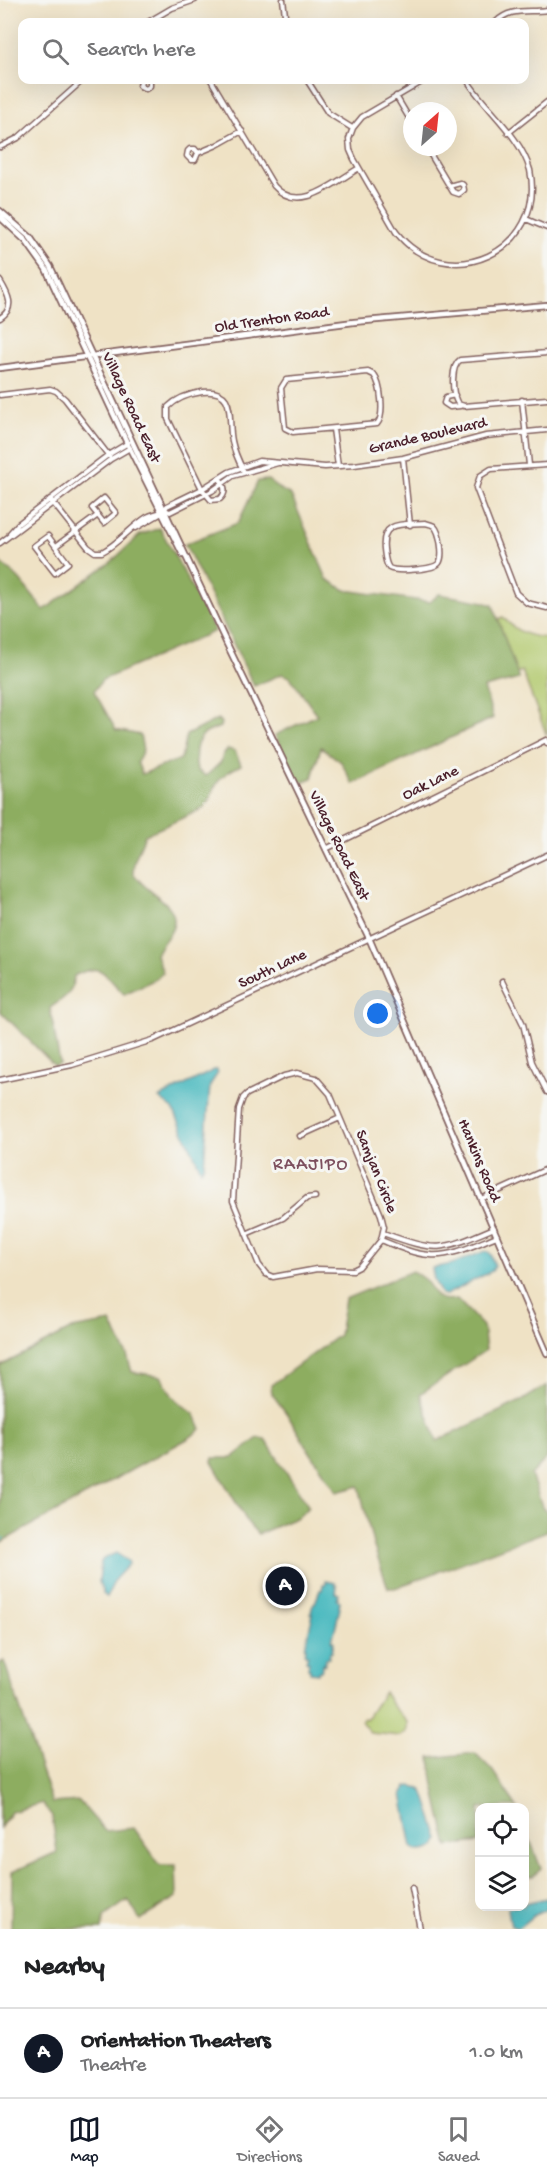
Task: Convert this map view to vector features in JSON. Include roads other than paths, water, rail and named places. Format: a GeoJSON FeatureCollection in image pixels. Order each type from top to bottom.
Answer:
{"type":"FeatureCollection","features":[{"type":"Feature","properties":{"kind":"main road","name":"Village Road East"},"geometry":{"type":"LineString","coordinates":[[0,211],[30,237],[45,257],[161,513],[220,628],[387,979]]}},
{"type":"Feature","properties":{"kind":"main road","name":"Village Road East"},"geometry":{"type":"LineString","coordinates":[[0,217],[26,241],[40,260],[89,356]]}},
{"type":"Feature","properties":{"kind":"main road","name":"Old Trenton Road"},"geometry":{"type":"LineString","coordinates":[[0,368],[394,318],[547,305]]}},
{"type":"Feature","properties":{"kind":"main road","name":"Hankins Road"},"geometry":{"type":"LineString","coordinates":[[387,979],[547,1353]]}},
{"type":"Feature","properties":{"kind":"street"},"geometry":{"type":"LineString","coordinates":[[155,18],[195,0]]}},
{"type":"Feature","properties":{"kind":"street"},"geometry":{"type":"LineString","coordinates":[[280,0],[285,18]]}},
{"type":"Feature","properties":{"kind":"street"},"geometry":{"type":"LineString","coordinates":[[501,18],[514,12],[547,10]]}},
{"type":"Feature","properties":{"kind":"street"},"geometry":{"type":"LineString","coordinates":[[0,147],[18,138],[79,84]]}},
{"type":"Feature","properties":{"kind":"street"},"geometry":{"type":"LineString","coordinates":[[140,84],[146,89],[150,84]]}},
{"type":"Feature","properties":{"kind":"street"},"geometry":{"type":"LineString","coordinates":[[213,84],[274,186],[281,193],[290,198],[300,199],[311,196],[359,168]]}},
{"type":"Feature","properties":{"kind":"street"},"geometry":{"type":"LineString","coordinates":[[310,84],[328,112],[352,128]]}},
{"type":"Feature","properties":{"kind":"street"},"geometry":{"type":"LineString","coordinates":[[418,84],[362,117],[352,128],[349,139],[350,150],[401,238],[419,253],[434,260],[461,264],[477,261],[500,251],[513,239],[526,219],[531,202],[531,178],[523,153],[470,84]]}},
{"type":"Feature","properties":{"kind":"street"},"geometry":{"type":"LineString","coordinates":[[396,96],[403,108]]}},
{"type":"Feature","properties":{"kind":"street"},"geometry":{"type":"LineString","coordinates":[[508,133],[547,102]]}},
{"type":"Feature","properties":{"kind":"street"},"geometry":{"type":"LineString","coordinates":[[198,153],[242,131]]}},
{"type":"Feature","properties":{"kind":"street"},"geometry":{"type":"LineString","coordinates":[[431,156],[449,186]]}},
{"type":"Feature","properties":{"kind":"street"},"geometry":{"type":"LineString","coordinates":[[526,219],[547,228]]}},
{"type":"Feature","properties":{"kind":"street"},"geometry":{"type":"LineString","coordinates":[[0,281],[10,303],[8,311],[0,318]]}},
{"type":"Feature","properties":{"kind":"street"},"geometry":{"type":"LineString","coordinates":[[464,406],[456,402],[453,369],[457,362],[547,354]]}},
{"type":"Feature","properties":{"kind":"street"},"geometry":{"type":"LineString","coordinates":[[368,372],[374,375],[378,382],[382,416],[380,422],[372,426],[333,429],[293,432],[287,430],[283,422],[281,388],[284,382],[291,378],[368,372]]}},
{"type":"Feature","properties":{"kind":"street"},"geometry":{"type":"LineString","coordinates":[[0,395],[50,389],[56,392],[65,399],[110,457]]}},
{"type":"Feature","properties":{"kind":"street"},"geometry":{"type":"LineString","coordinates":[[221,481],[225,491],[220,499],[211,500],[204,492],[167,417],[168,407],[177,400],[192,394],[207,392],[219,393],[225,397],[228,404],[232,442],[244,472]]}},
{"type":"Feature","properties":{"kind":"street"},"geometry":{"type":"LineString","coordinates":[[455,395],[446,397],[445,405],[450,407],[547,399]]}},
{"type":"Feature","properties":{"kind":"street"},"geometry":{"type":"LineString","coordinates":[[522,400],[529,465]]}},
{"type":"Feature","properties":{"kind":"street"},"geometry":{"type":"LineString","coordinates":[[333,429],[338,466]]}},
{"type":"Feature","properties":{"kind":"street","name":"Grande Boulevard"},"geometry":{"type":"LineString","coordinates":[[52,501],[91,550],[102,552],[149,516],[170,512],[241,466],[259,462],[279,462],[338,466],[403,458],[471,439],[547,430]]}},
{"type":"Feature","properties":{"kind":"street"},"geometry":{"type":"LineString","coordinates":[[2,542],[18,524],[130,445]]}},
{"type":"Feature","properties":{"kind":"street"},"geometry":{"type":"LineString","coordinates":[[403,458],[410,525]]}},
{"type":"Feature","properties":{"kind":"street","name":"Grande Boulevard"},"geometry":{"type":"LineString","coordinates":[[221,481],[279,462]]}},
{"type":"Feature","properties":{"kind":"street"},"geometry":{"type":"LineString","coordinates":[[547,465],[487,470],[478,479],[477,492],[516,593],[527,603],[547,608]]}},
{"type":"Feature","properties":{"kind":"street"},"geometry":{"type":"LineString","coordinates":[[104,498],[116,513],[104,523],[98,515],[92,508],[104,498]]}},
{"type":"Feature","properties":{"kind":"street"},"geometry":{"type":"LineString","coordinates":[[56,546],[98,515]]}},
{"type":"Feature","properties":{"kind":"street"},"geometry":{"type":"LineString","coordinates":[[428,524],[435,527],[438,532],[440,561],[433,567],[392,570],[385,563],[383,536],[390,527],[410,525],[428,524]]}},
{"type":"Feature","properties":{"kind":"street"},"geometry":{"type":"LineString","coordinates":[[48,536],[56,546],[68,562],[55,573],[34,546],[48,536]]}},
{"type":"Feature","properties":{"kind":"street","name":"Oak Lane"},"geometry":{"type":"LineString","coordinates":[[326,849],[547,742]]}},
{"type":"Feature","properties":{"kind":"street","name":"South Lane"},"geometry":{"type":"LineString","coordinates":[[0,1080],[72,1065],[153,1040],[547,855]]}},
{"type":"Feature","properties":{"kind":"street"},"geometry":{"type":"LineString","coordinates":[[502,981],[523,1024],[532,1062],[547,1092]]}},
{"type":"Feature","properties":{"kind":"street","name":"Samjan Circle"},"geometry":{"type":"LineString","coordinates":[[297,1073],[316,1078],[327,1088],[381,1215],[383,1233],[381,1240],[353,1270],[317,1269],[273,1277],[262,1270],[233,1201],[239,1109],[243,1098],[252,1091],[284,1076],[297,1073]]}},
{"type":"Feature","properties":{"kind":"street"},"geometry":{"type":"LineString","coordinates":[[300,1136],[340,1118]]}},
{"type":"Feature","properties":{"kind":"street"},"geometry":{"type":"LineString","coordinates":[[481,1199],[547,1169]]}},
{"type":"Feature","properties":{"kind":"street"},"geometry":{"type":"LineString","coordinates":[[246,1234],[283,1218],[307,1198],[315,1197]]}},
{"type":"Feature","properties":{"kind":"street"},"geometry":{"type":"LineString","coordinates":[[383,1233],[426,1248],[444,1247],[494,1228]]}},
{"type":"Feature","properties":{"kind":"street"},"geometry":{"type":"LineString","coordinates":[[381,1240],[429,1255],[447,1254],[497,1236]]}},
{"type":"Feature","properties":{"kind":"street"},"geometry":{"type":"LineString","coordinates":[[466,1240],[469,1247]]}},
{"type":"Feature","properties":{"kind":"street"},"geometry":{"type":"LineString","coordinates":[[412,1888],[420,1929]]}},
{"type":"Feature","properties":{"kind":"water"},"geometry":{"type":"Polygon","coordinates":[[[214,1070],[218,1073],[210,1085],[204,1165],[201,1170],[173,1109],[159,1098],[214,1070]]]}},
{"type":"Feature","properties":{"kind":"water"},"geometry":{"type":"Polygon","coordinates":[[[485,1251],[490,1253],[495,1266],[492,1271],[446,1295],[441,1294],[434,1280],[432,1268],[452,1264],[485,1251]]]}},
{"type":"Feature","properties":{"kind":"water"},"geometry":{"type":"Polygon","coordinates":[[[116,1553],[129,1564],[115,1579],[107,1597],[103,1594],[99,1582],[101,1562],[116,1553]]]}},
{"type":"Feature","properties":{"kind":"water"},"geometry":{"type":"Polygon","coordinates":[[[326,1581],[335,1583],[337,1586],[336,1593],[339,1594],[337,1600],[340,1601],[340,1608],[332,1641],[334,1642],[332,1652],[329,1658],[326,1658],[321,1671],[310,1672],[305,1647],[313,1614],[311,1613],[313,1603],[326,1581]]]}},
{"type":"Feature","properties":{"kind":"water"},"geometry":{"type":"Polygon","coordinates":[[[407,1787],[420,1788],[424,1793],[439,1839],[434,1847],[428,1850],[418,1851],[412,1847],[402,1794],[407,1787]]]}},
{"type":"Feature","properties":{"kind":"water"},"geometry":{"type":"Polygon","coordinates":[[[547,1898],[547,1909],[533,1916],[518,1928],[511,1926],[508,1911],[529,1911],[529,1902],[547,1898]]]}},
{"type":"Feature","properties":{"kind":"waterway"},"geometry":{"type":"LineString","coordinates":[[0,1540],[4,1538]]}},
{"type":"Feature","properties":{"kind":"place","name":"Orientation Theaters"},"geometry":{"type":"Point","coordinates":[285,1586]}},
{"type":"Feature","properties":{"kind":"district","name":"RAAJIPO"},"geometry":{"type":"Point","coordinates":[311,1165]}}]}
